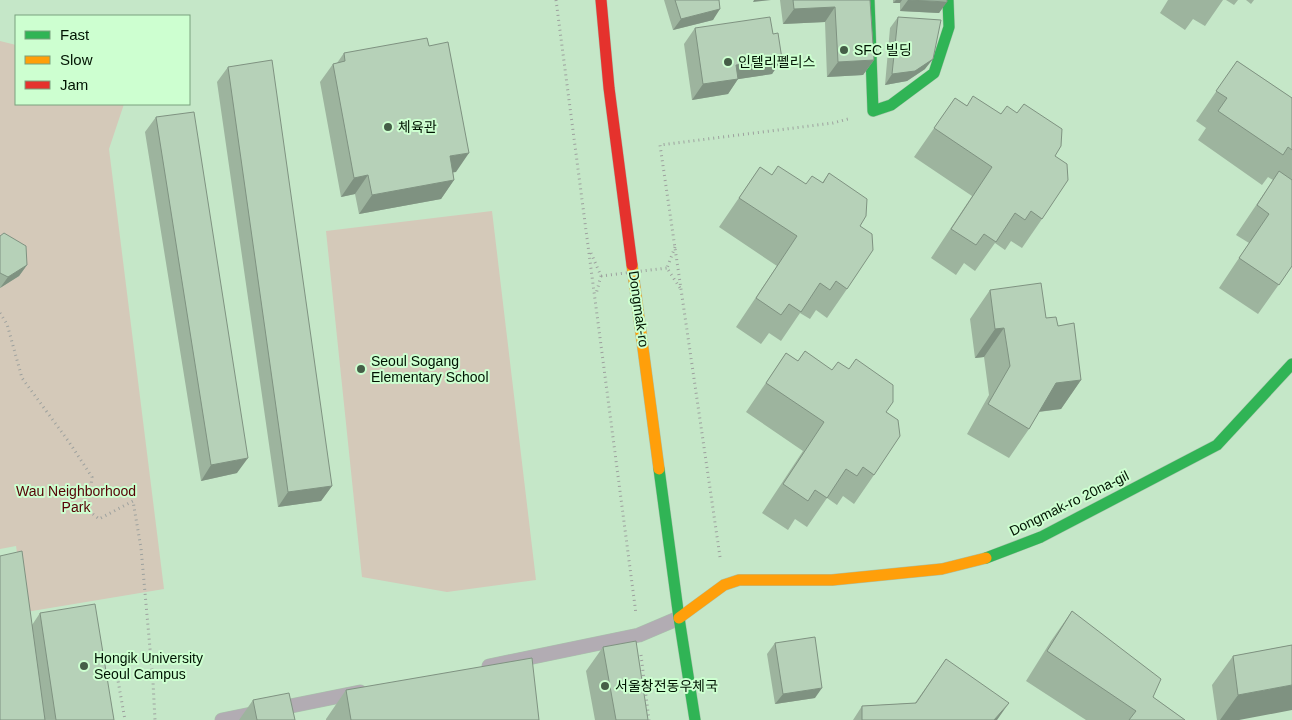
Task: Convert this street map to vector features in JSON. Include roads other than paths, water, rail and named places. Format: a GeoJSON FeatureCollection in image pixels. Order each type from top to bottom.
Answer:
{"type":"FeatureCollection","features":[{"type":"Feature","properties":{"kind":"street","name":"Dongmak-ro"},"geometry":{"type":"LineString","coordinates":[[601,0],[610,88],[694,720]]}},
{"type":"Feature","properties":{"kind":"street"},"geometry":{"type":"LineString","coordinates":[[869,0],[873,111],[891,105],[934,73],[949,27],[948,0]]}},
{"type":"Feature","properties":{"kind":"street","name":"Dongmak-ro 20na-gil"},"geometry":{"type":"LineString","coordinates":[[679,618],[724,585],[738,580],[832,580],[942,570],[1000,553],[1041,537],[1217,445],[1292,364]]}},
{"type":"Feature","properties":{"kind":"lane"},"geometry":{"type":"LineString","coordinates":[[474,669],[639,635],[679,618]]}},
{"type":"Feature","properties":{"kind":"lane"},"geometry":{"type":"LineString","coordinates":[[222,720],[378,688]]}},
{"type":"Feature","properties":{"kind":"place","name":"SFC 빌딩"},"geometry":{"type":"Point","coordinates":[844,50]}},
{"type":"Feature","properties":{"kind":"place","name":"인텔리펠리스"},"geometry":{"type":"Point","coordinates":[728,62]}},
{"type":"Feature","properties":{"kind":"place","name":"체육관"},"geometry":{"type":"Point","coordinates":[388,127]}},
{"type":"Feature","properties":{"kind":"place","name":"Seoul Sogang Elementary School"},"geometry":{"type":"Point","coordinates":[361,369]}},
{"type":"Feature","properties":{"kind":"place","name":"Hongik University Seoul Campus"},"geometry":{"type":"Point","coordinates":[84,666]}},
{"type":"Feature","properties":{"kind":"place","name":"서울창전동우체국"},"geometry":{"type":"Point","coordinates":[605,686]}},
{"type":"Feature","properties":{"kind":"park label","name":"Wau Neighborhood Park"},"geometry":{"type":"Point","coordinates":[76,500]}}]}
